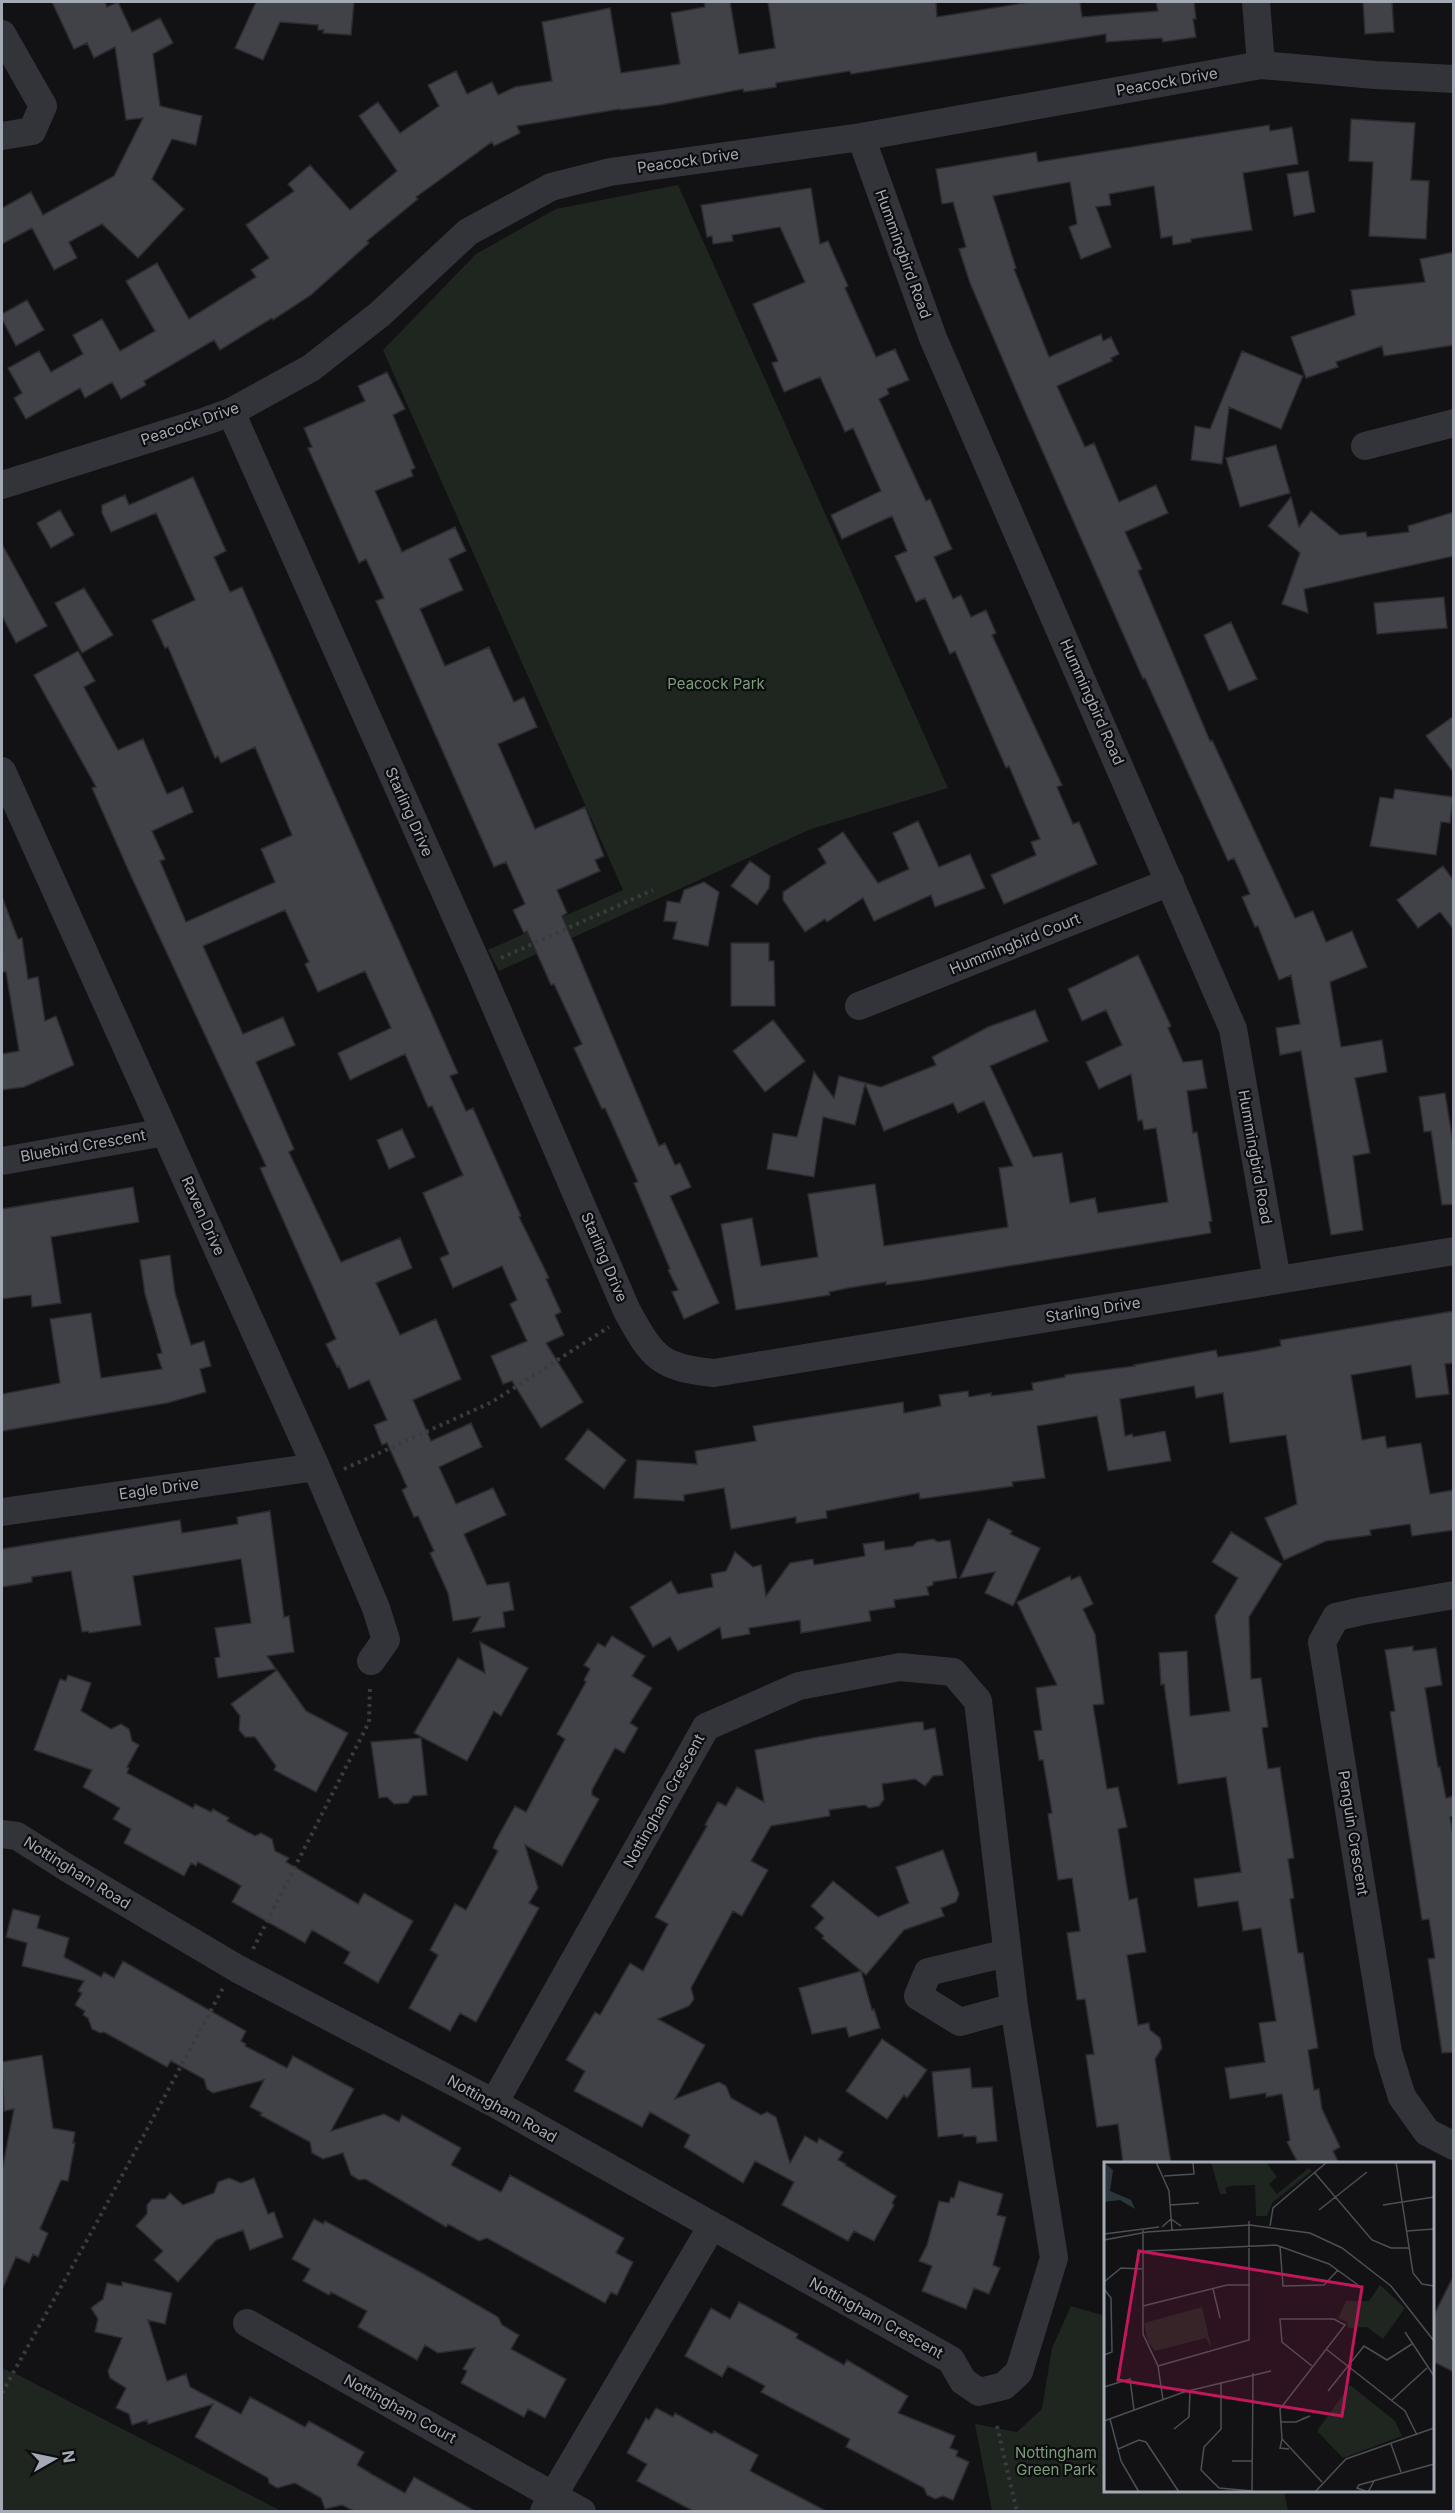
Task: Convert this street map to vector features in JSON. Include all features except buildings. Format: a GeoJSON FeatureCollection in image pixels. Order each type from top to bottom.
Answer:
{"type":"FeatureCollection","features":[{"type":"Feature","properties":{"kind":"street"},"geometry":{"type":"LineString","coordinates":[[1256,2],[1261,65]]}},
{"type":"Feature","properties":{"kind":"street"},"geometry":{"type":"LineString","coordinates":[[2,34],[43,106],[32,130],[2,136]]}},
{"type":"Feature","properties":{"kind":"street","name":"Peacock Drive"},"geometry":{"type":"LineString","coordinates":[[2,485],[231,412],[311,368],[381,314],[468,232],[551,187],[610,172],[861,137],[1261,65],[1454,79]]}},
{"type":"Feature","properties":{"kind":"street","name":"Hummingbird Road"},"geometry":{"type":"LineString","coordinates":[[861,137],[933,338],[1233,1029],[1276,1280]]}},
{"type":"Feature","properties":{"kind":"street","name":"Starling Drive"},"geometry":{"type":"LineString","coordinates":[[231,412],[479,968],[627,1311],[646,1346],[669,1365],[688,1370],[714,1372],[1454,1251]]}},
{"type":"Feature","properties":{"kind":"street"},"geometry":{"type":"LineString","coordinates":[[1365,446],[1454,423]]}},
{"type":"Feature","properties":{"kind":"street","name":"Raven Drive"},"geometry":{"type":"LineString","coordinates":[[2,771],[7,800],[327,1470],[386,1640],[371,1661]]}},
{"type":"Feature","properties":{"kind":"street","name":"Hummingbird Court"},"geometry":{"type":"LineString","coordinates":[[859,1006],[1170,882]]}},
{"type":"Feature","properties":{"kind":"street","name":"Bluebird Crescent"},"geometry":{"type":"LineString","coordinates":[[2,1161],[165,1132]]}},
{"type":"Feature","properties":{"kind":"street","name":"Eagle Drive"},"geometry":{"type":"LineString","coordinates":[[2,1512],[327,1470]]}},
{"type":"Feature","properties":{"kind":"street","name":"Penguin Crescent"},"geometry":{"type":"LineString","coordinates":[[1454,1595],[1336,1617],[1322,1642],[1388,2052],[1402,2097],[1427,2132],[1454,2146]]}},
{"type":"Feature","properties":{"kind":"street","name":"Nottingham Crescent"},"geometry":{"type":"LineString","coordinates":[[494,2103],[706,1727],[799,1686],[900,1667],[953,1672],[978,1701],[1014,2007],[1054,2258],[1019,2372],[1004,2386],[979,2392],[963,2381],[951,2360],[712,2226]]}},
{"type":"Feature","properties":{"kind":"street","name":"Nottingham Road"},"geometry":{"type":"LineString","coordinates":[[2,1834],[17,1836],[237,1969],[494,2103],[712,2226]]}},
{"type":"Feature","properties":{"kind":"street"},"geometry":{"type":"LineString","coordinates":[[1007,1953],[928,1972],[918,1996],[960,2022],[1014,2007]]}},
{"type":"Feature","properties":{"kind":"street"},"geometry":{"type":"LineString","coordinates":[[548,2503],[712,2226]]}},
{"type":"Feature","properties":{"kind":"street","name":"Nottingham Court"},"geometry":{"type":"LineString","coordinates":[[247,2323],[548,2503],[582,2511]]}},
{"type":"Feature","properties":{"kind":"path"},"geometry":{"type":"LineString","coordinates":[[479,968],[653,890]]}},
{"type":"Feature","properties":{"kind":"path"},"geometry":{"type":"LineString","coordinates":[[327,1470],[492,1402],[613,1324]]}},
{"type":"Feature","properties":{"kind":"path"},"geometry":{"type":"LineString","coordinates":[[2,2393],[223,1989],[250,1953],[369,1722],[371,1661]]}},
{"type":"Feature","properties":{"kind":"path"},"geometry":{"type":"LineString","coordinates":[[997,2426],[1017,2511]]}},
{"type":"Feature","properties":{"kind":"green space","name":"Peacock Park"},"geometry":{"type":"Polygon","coordinates":[[[678,185],[948,788],[811,829],[499,971],[488,950],[623,890],[383,350],[476,254],[556,209],[678,185]]]}},
{"type":"Feature","properties":{"kind":"green space","name":"Nottingham Green Park"},"geometry":{"type":"Polygon","coordinates":[[[1071,2306],[1104,2316],[1104,2492],[1284,2492],[1288,2511],[992,2511],[975,2424],[1017,2432],[1042,2409],[1052,2348],[1071,2306]]]}},
{"type":"Feature","properties":{"kind":"green space"},"geometry":{"type":"Polygon","coordinates":[[[2,2368],[20,2376],[281,2511],[2,2511],[2,2368]]]}}]}
